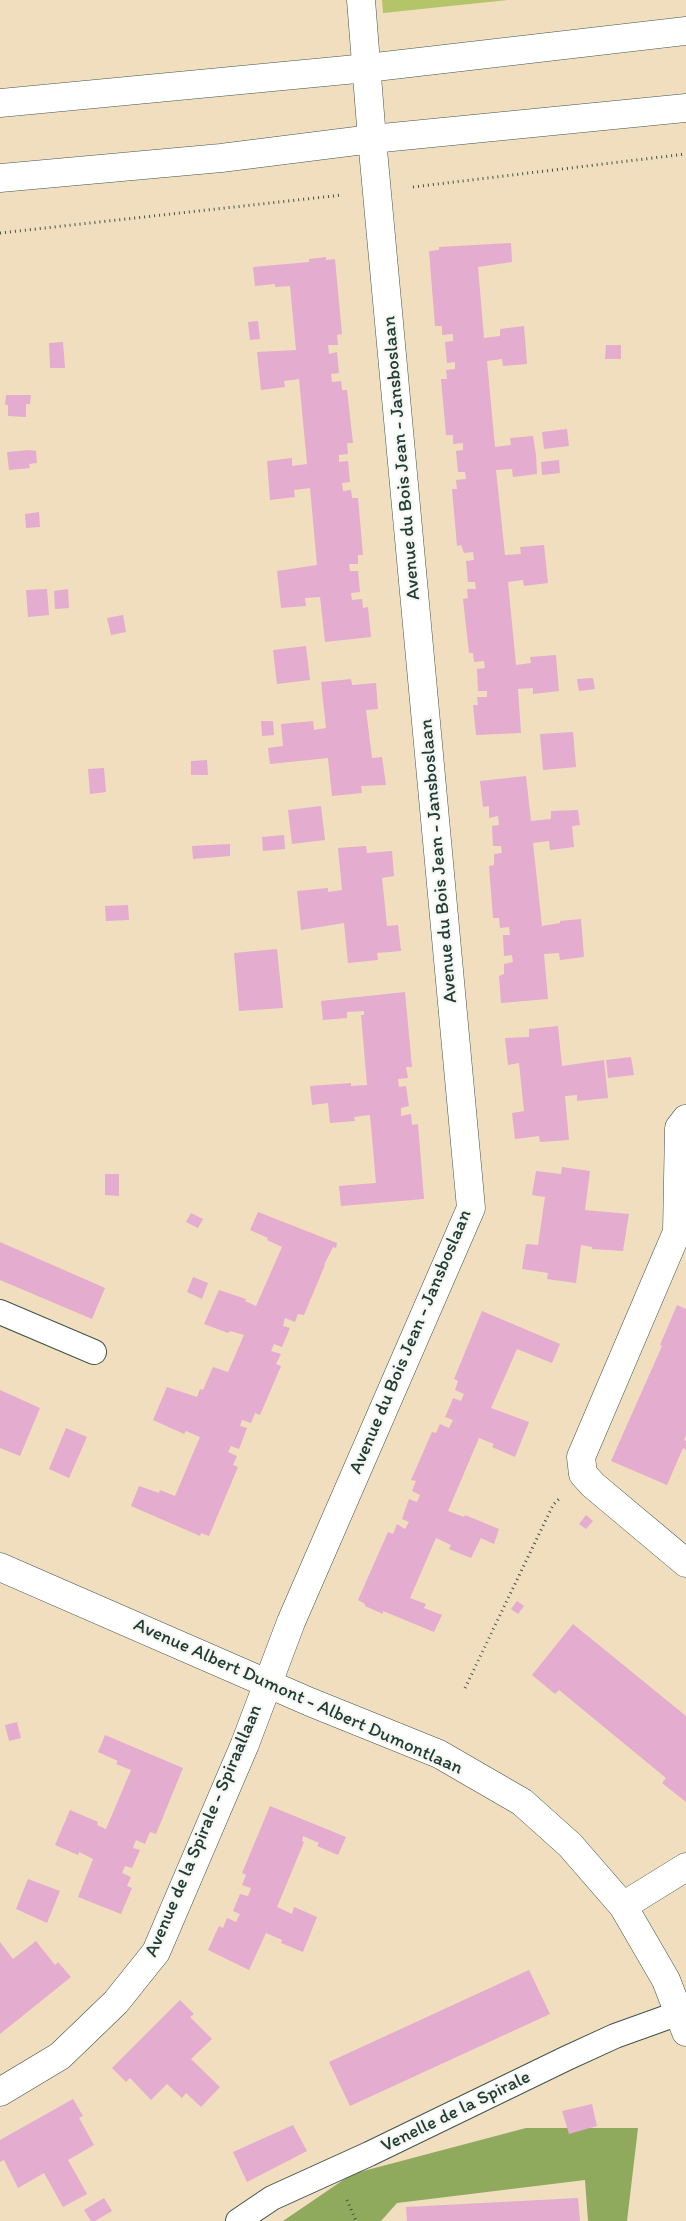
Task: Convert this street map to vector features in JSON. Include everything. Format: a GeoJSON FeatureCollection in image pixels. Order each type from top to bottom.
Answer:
{"type":"FeatureCollection","features":[{"type":"Feature","properties":{"kind":"street","name":"Avenue du Bois Jean - Jansboslaan"},"geometry":{"type":"LineString","coordinates":[[268,1683],[291,1622],[471,1208],[372,139],[361,0]]}},
{"type":"Feature","properties":{"kind":"street"},"geometry":{"type":"LineString","coordinates":[[0,103],[367,68],[686,31]]}},
{"type":"Feature","properties":{"kind":"street"},"geometry":{"type":"LineString","coordinates":[[0,178],[221,158],[372,139],[686,108]]}},
{"type":"Feature","properties":{"kind":"street"},"geometry":{"type":"LineString","coordinates":[[686,1120],[680,1128],[677,1232],[580,1457],[583,1474],[593,1485],[686,1563]]}},
{"type":"Feature","properties":{"kind":"street","name":"Avenue Albert Dumont - Albert Dumontlaan"},"geometry":{"type":"LineString","coordinates":[[0,1567],[310,1702],[439,1754],[522,1802],[570,1845],[623,1906],[666,1980],[682,2022]]}},
{"type":"Feature","properties":{"kind":"street","name":"Avenue de la Spirale - Spiraallaan"},"geometry":{"type":"LineString","coordinates":[[0,2092],[60,2056],[116,2002],[156,1952],[245,1744],[268,1683]]}},
{"type":"Feature","properties":{"kind":"street"},"geometry":{"type":"LineString","coordinates":[[623,1906],[686,1867]]}},
{"type":"Feature","properties":{"kind":"lane"},"geometry":{"type":"LineString","coordinates":[[0,1312],[94,1352]]}},
{"type":"Feature","properties":{"kind":"lane","name":"Venelle de la Spirale"},"geometry":{"type":"LineString","coordinates":[[238,2221],[272,2198],[369,2154],[615,2036],[682,2022]]}},
{"type":"Feature","properties":{"kind":"path"},"geometry":{"type":"LineString","coordinates":[[465,1688],[553,1505],[583,1474]]}},
{"type":"Feature","properties":{"kind":"green space"},"geometry":{"type":"Polygon","coordinates":[[[382,0],[508,0],[383,13],[382,0]]]}},
{"type":"Feature","properties":{"kind":"green space"},"geometry":{"type":"Polygon","coordinates":[[[526,2128],[638,2128],[627,2221],[588,2221],[585,2180],[397,2203],[381,2221],[283,2221],[352,2174],[526,2128]]]}},
{"type":"Feature","properties":{"kind":"building"},"geometry":{"type":"Polygon","coordinates":[[[511,243],[512,262],[478,267],[484,338],[500,336],[500,329],[524,326],[527,364],[503,366],[502,359],[487,361],[495,447],[511,445],[510,438],[533,436],[536,455],[537,474],[513,477],[512,469],[496,470],[505,555],[521,554],[520,547],[544,545],[548,583],[524,586],[523,580],[508,582],[516,665],[531,663],[530,657],[556,655],[559,691],[533,694],[533,688],[518,689],[521,733],[476,735],[473,705],[478,705],[477,697],[487,697],[487,691],[478,691],[477,669],[485,668],[484,661],[474,662],[473,653],[469,653],[463,599],[468,598],[467,589],[476,589],[475,582],[468,582],[466,561],[474,560],[473,552],[464,553],[461,545],[457,546],[452,489],[457,489],[456,480],[466,479],[465,472],[458,472],[456,451],[463,450],[463,443],[453,444],[453,435],[446,435],[441,379],[447,379],[446,370],[455,369],[455,362],[447,363],[445,342],[453,341],[453,334],[442,335],[442,326],[435,326],[429,251],[439,250],[439,247],[511,243]]]}},
{"type":"Feature","properties":{"kind":"building"},"geometry":{"type":"Polygon","coordinates":[[[326,257],[326,260],[335,259],[342,334],[337,335],[338,345],[328,345],[329,354],[337,352],[339,373],[331,374],[332,382],[341,381],[342,390],[347,390],[353,443],[347,443],[348,454],[339,455],[339,462],[348,461],[350,482],[342,483],[343,491],[351,490],[352,498],[358,498],[363,555],[358,555],[358,564],[349,564],[350,571],[358,571],[360,592],[351,593],[352,600],[362,599],[363,608],[368,607],[371,637],[325,642],[320,597],[305,598],[306,606],[281,608],[277,571],[317,565],[310,488],[294,490],[295,497],[270,500],[267,461],[292,458],[292,466],[307,464],[299,379],[284,381],[285,387],[261,390],[257,352],[296,350],[290,286],[275,287],[275,284],[255,286],[253,267],[309,262],[309,259],[326,257]]]}},
{"type":"Feature","properties":{"kind":"building"},"geometry":{"type":"Polygon","coordinates":[[[258,321],[260,339],[250,340],[248,322],[258,321]]]}},
{"type":"Feature","properties":{"kind":"building"},"geometry":{"type":"Polygon","coordinates":[[[63,342],[65,368],[50,368],[49,343],[63,342]]]}},
{"type":"Feature","properties":{"kind":"building"},"geometry":{"type":"Polygon","coordinates":[[[606,345],[621,345],[621,359],[605,359],[606,345]]]}},
{"type":"Feature","properties":{"kind":"building"},"geometry":{"type":"Polygon","coordinates":[[[6,395],[31,395],[30,404],[26,404],[26,417],[8,416],[8,405],[5,405],[6,395]]]}},
{"type":"Feature","properties":{"kind":"building"},"geometry":{"type":"Polygon","coordinates":[[[567,429],[569,446],[544,449],[542,432],[567,429]]]}},
{"type":"Feature","properties":{"kind":"building"},"geometry":{"type":"Polygon","coordinates":[[[36,451],[37,463],[29,464],[30,468],[9,470],[7,452],[36,451]]]}},
{"type":"Feature","properties":{"kind":"building"},"geometry":{"type":"Polygon","coordinates":[[[559,460],[560,473],[542,475],[541,462],[559,460]]]}},
{"type":"Feature","properties":{"kind":"building"},"geometry":{"type":"Polygon","coordinates":[[[39,512],[40,527],[26,528],[25,514],[39,512]]]}},
{"type":"Feature","properties":{"kind":"building"},"geometry":{"type":"Polygon","coordinates":[[[47,589],[49,615],[28,617],[26,590],[47,589]]]}},
{"type":"Feature","properties":{"kind":"building"},"geometry":{"type":"Polygon","coordinates":[[[68,589],[69,608],[55,609],[54,591],[68,589]]]}},
{"type":"Feature","properties":{"kind":"building"},"geometry":{"type":"Polygon","coordinates":[[[123,615],[126,632],[111,635],[107,618],[123,615]]]}},
{"type":"Feature","properties":{"kind":"building"},"geometry":{"type":"Polygon","coordinates":[[[306,646],[310,680],[277,684],[273,650],[306,646]]]}},
{"type":"Feature","properties":{"kind":"building"},"geometry":{"type":"Polygon","coordinates":[[[593,678],[595,689],[579,691],[577,679],[593,678]]]}},
{"type":"Feature","properties":{"kind":"building"},"geometry":{"type":"Polygon","coordinates":[[[351,679],[352,685],[376,683],[378,709],[366,710],[372,758],[382,757],[386,785],[361,786],[362,793],[332,796],[328,758],[270,764],[268,748],[283,746],[281,724],[313,721],[314,730],[326,728],[321,682],[351,679]]]}},
{"type":"Feature","properties":{"kind":"building"},"geometry":{"type":"Polygon","coordinates":[[[261,721],[273,721],[274,735],[262,736],[261,721]]]}},
{"type":"Feature","properties":{"kind":"building"},"geometry":{"type":"Polygon","coordinates":[[[573,732],[576,767],[543,770],[540,734],[573,732]]]}},
{"type":"Feature","properties":{"kind":"building"},"geometry":{"type":"Polygon","coordinates":[[[207,760],[208,775],[191,775],[191,761],[207,760]]]}},
{"type":"Feature","properties":{"kind":"building"},"geometry":{"type":"Polygon","coordinates":[[[104,768],[106,792],[90,794],[88,769],[104,768]]]}},
{"type":"Feature","properties":{"kind":"building"},"geometry":{"type":"Polygon","coordinates":[[[526,776],[531,821],[551,819],[551,811],[578,810],[580,825],[572,826],[574,847],[550,850],[549,841],[533,843],[542,926],[560,923],[560,921],[581,919],[584,957],[560,960],[559,953],[544,954],[548,999],[501,1003],[499,976],[504,974],[504,964],[513,962],[512,955],[504,956],[503,935],[510,935],[509,927],[500,928],[499,918],[493,918],[489,866],[494,865],[494,854],[502,853],[501,846],[493,846],[492,826],[499,825],[498,816],[489,818],[489,806],[483,807],[480,781],[526,776]]]}},
{"type":"Feature","properties":{"kind":"building"},"geometry":{"type":"Polygon","coordinates":[[[321,806],[325,840],[292,844],[288,810],[321,806]]]}},
{"type":"Feature","properties":{"kind":"building"},"geometry":{"type":"Polygon","coordinates":[[[284,835],[285,849],[263,851],[262,837],[284,835]]]}},
{"type":"Feature","properties":{"kind":"building"},"geometry":{"type":"Polygon","coordinates":[[[230,844],[230,856],[193,859],[192,846],[230,844]]]}},
{"type":"Feature","properties":{"kind":"building"},"geometry":{"type":"Polygon","coordinates":[[[366,846],[367,853],[392,851],[394,876],[382,878],[387,926],[398,925],[401,951],[377,953],[378,960],[348,963],[344,923],[301,930],[297,891],[328,888],[328,892],[342,890],[338,848],[366,846]]]}},
{"type":"Feature","properties":{"kind":"building"},"geometry":{"type":"Polygon","coordinates":[[[128,905],[129,920],[106,921],[105,906],[128,905]]]}},
{"type":"Feature","properties":{"kind":"building"},"geometry":{"type":"Polygon","coordinates":[[[277,949],[283,1008],[239,1011],[234,953],[277,949]]]}},
{"type":"Feature","properties":{"kind":"building"},"geometry":{"type":"Polygon","coordinates":[[[405,992],[412,1067],[406,1067],[408,1078],[398,1079],[399,1087],[406,1086],[409,1106],[401,1108],[401,1116],[411,1114],[412,1125],[418,1124],[424,1199],[341,1206],[339,1186],[376,1183],[370,1115],[354,1117],[355,1121],[330,1123],[328,1103],[312,1105],[310,1086],[351,1083],[351,1086],[367,1085],[361,1015],[364,1015],[364,1011],[347,1012],[347,1018],[323,1020],[321,1001],[405,992]]]}},
{"type":"Feature","properties":{"kind":"building"},"geometry":{"type":"Polygon","coordinates":[[[558,1026],[562,1066],[604,1060],[608,1098],[577,1101],[577,1095],[565,1096],[569,1140],[540,1142],[539,1136],[515,1139],[512,1113],[524,1111],[519,1063],[508,1065],[505,1038],[529,1037],[529,1029],[558,1026]]]}},
{"type":"Feature","properties":{"kind":"building"},"geometry":{"type":"Polygon","coordinates":[[[631,1057],[634,1075],[608,1078],[606,1060],[631,1057]]]}},
{"type":"Feature","properties":{"kind":"building"},"geometry":{"type":"Polygon","coordinates":[[[562,1167],[590,1171],[585,1210],[629,1214],[623,1251],[592,1249],[592,1247],[581,1245],[576,1283],[547,1279],[548,1273],[522,1269],[526,1244],[538,1245],[545,1197],[532,1195],[536,1171],[561,1174],[562,1167]]]}},
{"type":"Feature","properties":{"kind":"building"},"geometry":{"type":"Polygon","coordinates":[[[105,1174],[119,1174],[119,1196],[105,1195],[105,1174]]]}},
{"type":"Feature","properties":{"kind":"building"},"geometry":{"type":"Polygon","coordinates":[[[258,1212],[337,1243],[336,1248],[333,1247],[324,1265],[304,1315],[298,1314],[295,1322],[285,1318],[283,1326],[290,1328],[282,1347],[274,1344],[271,1351],[281,1354],[276,1364],[281,1366],[260,1415],[255,1413],[251,1423],[242,1420],[240,1426],[247,1428],[239,1449],[231,1446],[228,1452],[237,1456],[233,1465],[238,1467],[209,1536],[201,1533],[200,1536],[131,1506],[139,1486],[159,1493],[160,1490],[175,1496],[200,1437],[186,1431],[184,1434],[153,1420],[167,1387],[197,1397],[200,1389],[203,1390],[213,1367],[228,1372],[244,1335],[230,1331],[228,1333],[204,1324],[219,1290],[246,1299],[245,1301],[256,1306],[282,1247],[250,1230],[258,1212]]]}},
{"type":"Feature","properties":{"kind":"building"},"geometry":{"type":"Polygon","coordinates":[[[191,1213],[203,1219],[198,1228],[186,1222],[191,1213]]]}},
{"type":"Feature","properties":{"kind":"building"},"geometry":{"type":"Polygon","coordinates":[[[0,1242],[105,1288],[92,1319],[0,1280],[0,1242]]]}},
{"type":"Feature","properties":{"kind":"building"},"geometry":{"type":"Polygon","coordinates":[[[193,1277],[208,1283],[202,1299],[187,1292],[193,1277]]]}},
{"type":"Feature","properties":{"kind":"building"},"geometry":{"type":"Polygon","coordinates":[[[677,1305],[686,1309],[686,1435],[684,1440],[686,1441],[686,1450],[683,1448],[667,1485],[611,1461],[662,1346],[660,1345],[677,1305]]]}},
{"type":"Feature","properties":{"kind":"building"},"geometry":{"type":"Polygon","coordinates":[[[482,1311],[560,1344],[552,1363],[517,1349],[491,1408],[529,1422],[515,1457],[492,1447],[494,1444],[479,1438],[448,1511],[464,1517],[465,1515],[499,1529],[494,1544],[481,1538],[471,1558],[449,1549],[451,1545],[436,1538],[410,1598],[426,1604],[424,1608],[442,1615],[434,1632],[383,1611],[383,1614],[365,1606],[365,1604],[358,1600],[388,1532],[393,1534],[397,1524],[405,1529],[409,1522],[402,1519],[409,1499],[417,1502],[420,1495],[412,1491],[416,1481],[411,1480],[432,1432],[436,1433],[440,1424],[449,1428],[453,1420],[445,1417],[453,1398],[461,1401],[464,1394],[455,1390],[458,1381],[454,1379],[482,1311]]]}},
{"type":"Feature","properties":{"kind":"building"},"geometry":{"type":"Polygon","coordinates":[[[0,1390],[40,1408],[20,1456],[0,1448],[0,1390]]]}},
{"type":"Feature","properties":{"kind":"building"},"geometry":{"type":"Polygon","coordinates":[[[66,1428],[87,1437],[69,1478],[49,1469],[66,1428]]]}},
{"type":"Feature","properties":{"kind":"building"},"geometry":{"type":"Polygon","coordinates":[[[586,1515],[593,1521],[586,1529],[579,1524],[586,1515]]]}},
{"type":"Feature","properties":{"kind":"building"},"geometry":{"type":"Polygon","coordinates":[[[517,1601],[524,1606],[518,1614],[511,1609],[517,1601]]]}},
{"type":"Feature","properties":{"kind":"building"},"geometry":{"type":"Polygon","coordinates":[[[573,1624],[686,1716],[686,1802],[662,1783],[666,1778],[559,1690],[555,1694],[532,1675],[573,1624]]]}},
{"type":"Feature","properties":{"kind":"building"},"geometry":{"type":"Polygon","coordinates":[[[17,1722],[21,1738],[9,1741],[5,1725],[17,1722]]]}},
{"type":"Feature","properties":{"kind":"building"},"geometry":{"type":"Polygon","coordinates":[[[105,1735],[183,1768],[156,1834],[150,1832],[145,1844],[136,1840],[133,1848],[140,1850],[132,1868],[125,1866],[122,1873],[131,1877],[127,1886],[132,1888],[121,1914],[78,1897],[93,1859],[79,1852],[78,1855],[55,1845],[70,1810],[98,1822],[97,1825],[106,1829],[131,1770],[116,1764],[118,1761],[98,1752],[105,1735]]]}},
{"type":"Feature","properties":{"kind":"building"},"geometry":{"type":"Polygon","coordinates":[[[270,1806],[346,1837],[338,1855],[317,1846],[319,1843],[303,1836],[302,1841],[304,1842],[277,1907],[292,1914],[294,1907],[317,1917],[303,1952],[281,1943],[282,1940],[266,1933],[249,1970],[208,1950],[219,1926],[223,1928],[227,1918],[236,1922],[240,1914],[233,1911],[240,1894],[248,1896],[251,1888],[242,1885],[246,1875],[242,1873],[270,1806]]]}},
{"type":"Feature","properties":{"kind":"building"},"geometry":{"type":"Polygon","coordinates":[[[28,1879],[60,1891],[47,1923],[16,1909],[28,1879]]]}},
{"type":"Feature","properties":{"kind":"building"},"geometry":{"type":"Polygon","coordinates":[[[36,1941],[55,1965],[58,1962],[71,1977],[0,2034],[0,1942],[13,1959],[36,1941]]]}},
{"type":"Feature","properties":{"kind":"building"},"geometry":{"type":"Polygon","coordinates":[[[529,1970],[550,2014],[350,2106],[329,2062],[529,1970]]]}},
{"type":"Feature","properties":{"kind":"building"},"geometry":{"type":"Polygon","coordinates":[[[180,2000],[194,2014],[190,2017],[212,2039],[191,2059],[220,2087],[201,2107],[186,2093],[182,2098],[167,2084],[151,2100],[130,2078],[126,2082],[112,2068],[180,2000]]]}},
{"type":"Feature","properties":{"kind":"building"},"geometry":{"type":"Polygon","coordinates":[[[73,2099],[83,2116],[79,2118],[94,2145],[68,2160],[87,2194],[63,2207],[44,2173],[18,2188],[4,2160],[0,2162],[0,2140],[73,2099]]]}},
{"type":"Feature","properties":{"kind":"building"},"geometry":{"type":"Polygon","coordinates":[[[592,2104],[597,2126],[569,2134],[562,2111],[592,2104]]]}},
{"type":"Feature","properties":{"kind":"building"},"geometry":{"type":"Polygon","coordinates":[[[293,2125],[307,2151],[247,2182],[233,2152],[293,2125]]]}},
{"type":"Feature","properties":{"kind":"building"},"geometry":{"type":"Polygon","coordinates":[[[104,2198],[112,2211],[95,2221],[91,2221],[84,2210],[104,2198]]]}},
{"type":"Feature","properties":{"kind":"building"},"geometry":{"type":"Polygon","coordinates":[[[578,2198],[580,2221],[407,2221],[406,2207],[578,2198]]]}}]}
